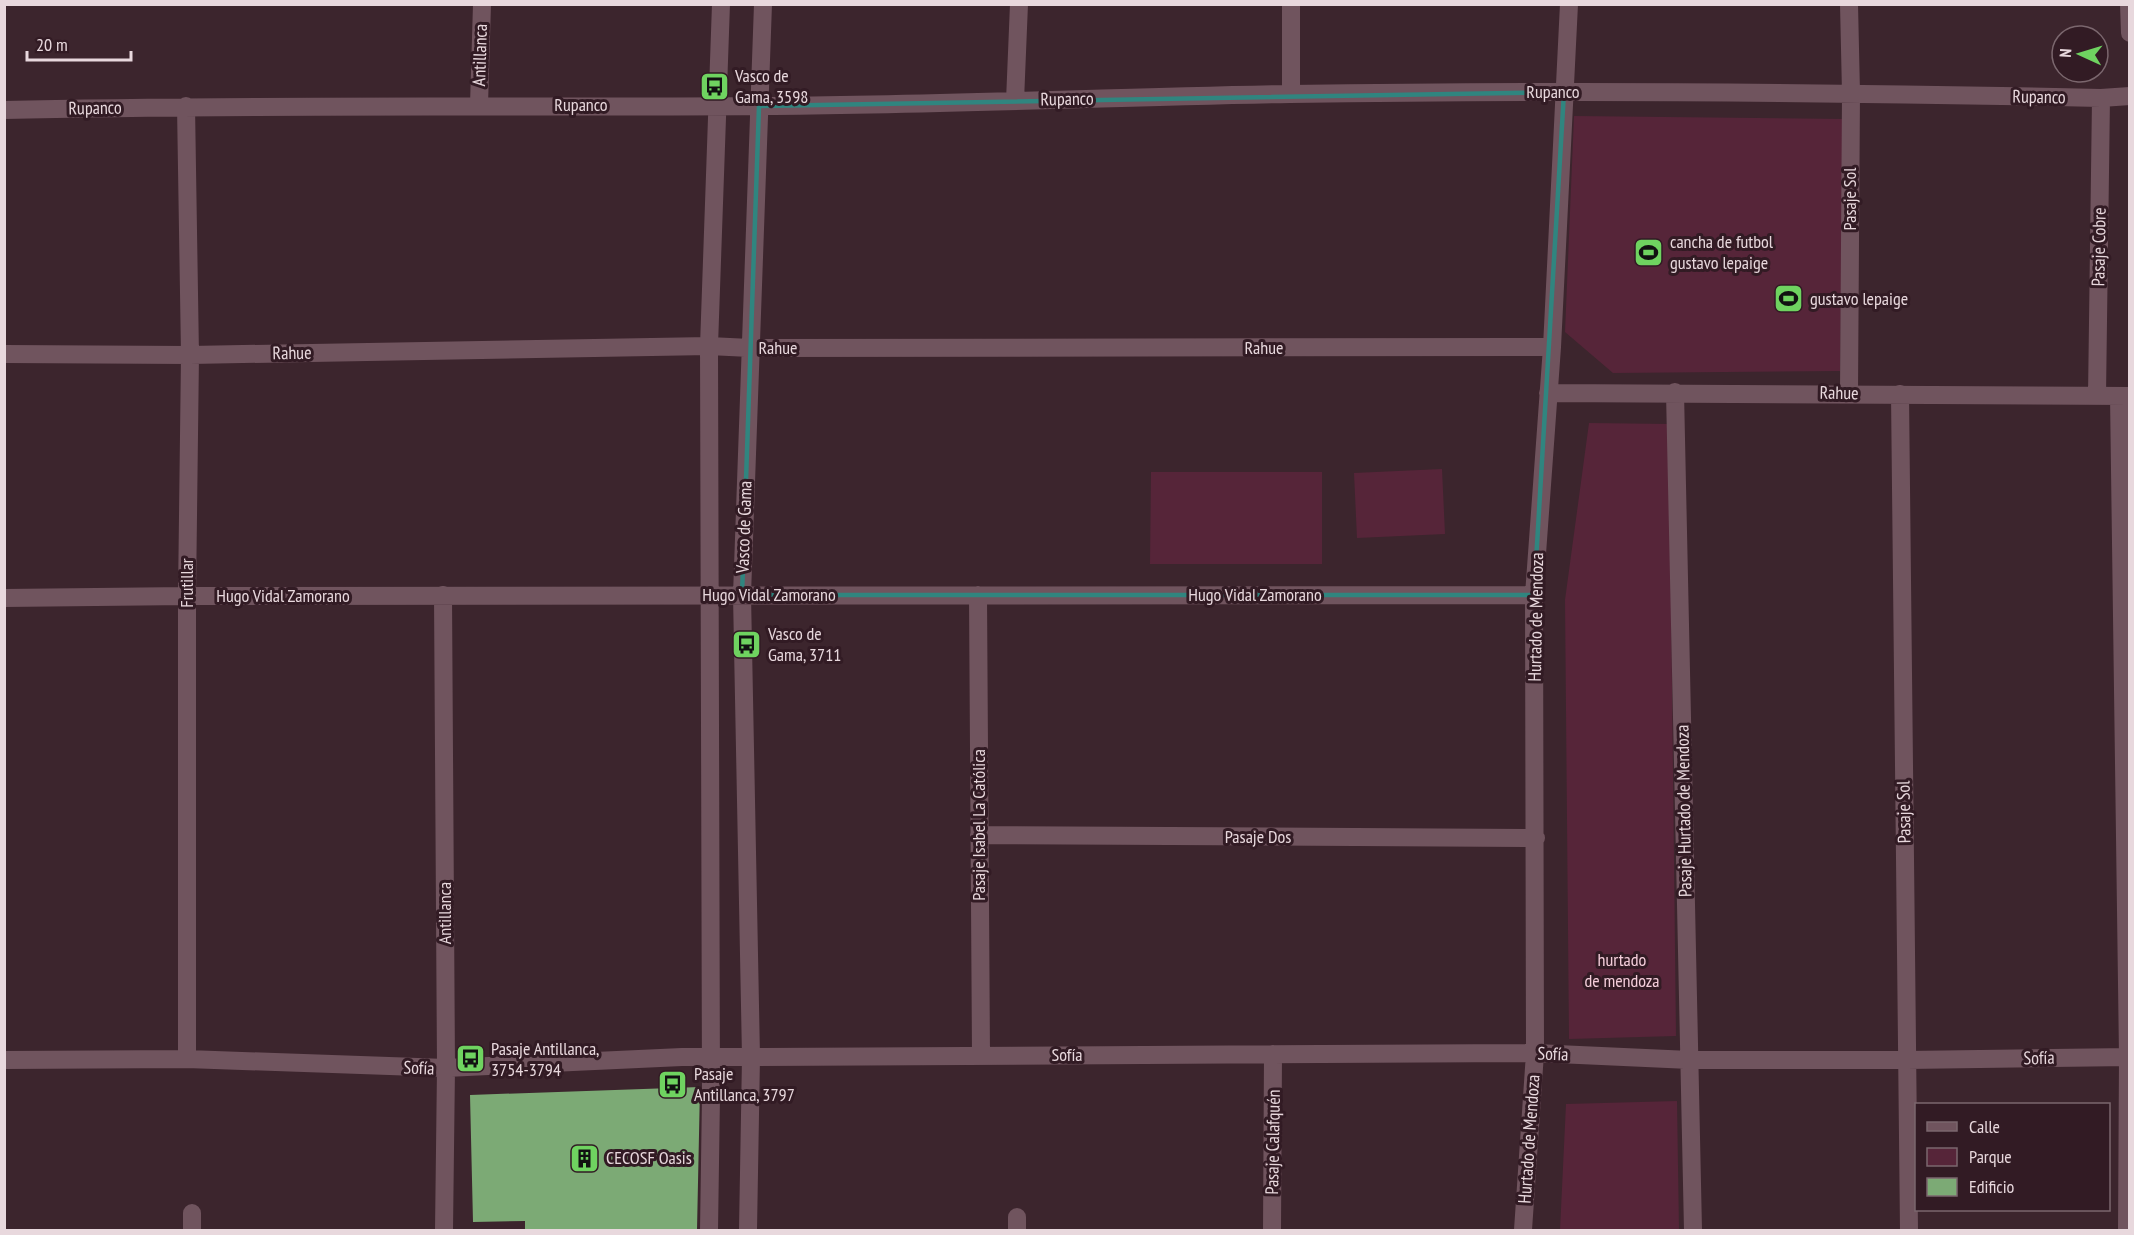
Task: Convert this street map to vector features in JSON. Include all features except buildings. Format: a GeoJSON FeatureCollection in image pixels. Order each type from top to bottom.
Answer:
{"type":"FeatureCollection","features":[{"type":"Feature","properties":{"kind":"street","name":"Antillanca"},"geometry":{"type":"LineString","coordinates":[[479,105],[482,4]]}},
{"type":"Feature","properties":{"kind":"street","name":"Vasco de Gama"},"geometry":{"type":"LineString","coordinates":[[709,1230],[709,346],[721,4]]}},
{"type":"Feature","properties":{"kind":"street","name":"Vasco de Gama"},"geometry":{"type":"LineString","coordinates":[[748,1230],[751,1057],[742,596],[763,4]]}},
{"type":"Feature","properties":{"kind":"street"},"geometry":{"type":"LineString","coordinates":[[1015,101],[1019,4]]}},
{"type":"Feature","properties":{"kind":"street"},"geometry":{"type":"LineString","coordinates":[[1291,4],[1291,94]]}},
{"type":"Feature","properties":{"kind":"street","name":"Hurtado de Mendoza"},"geometry":{"type":"LineString","coordinates":[[1523,1230],[1534,1053],[1536,838],[1534,595],[1552,347],[1569,4]]}},
{"type":"Feature","properties":{"kind":"street","name":"Pasaje Sol"},"geometry":{"type":"LineString","coordinates":[[1849,4],[1851,93],[1849,393]]}},
{"type":"Feature","properties":{"kind":"street"},"geometry":{"type":"LineString","coordinates":[[2129,4],[2130,33]]}},
{"type":"Feature","properties":{"kind":"street","name":"Rupanco"},"geometry":{"type":"LineString","coordinates":[[4,110],[186,106],[759,106],[1291,94],[1564,92],[1851,93],[2101,98],[2130,96]]}},
{"type":"Feature","properties":{"kind":"street","name":"Pasaje Cobre"},"geometry":{"type":"LineString","coordinates":[[2097,396],[2101,98]]}},
{"type":"Feature","properties":{"kind":"street","name":"Frutillar"},"geometry":{"type":"LineString","coordinates":[[186,106],[190,354],[187,596],[187,1059]]}},
{"type":"Feature","properties":{"kind":"street","name":"Rahue"},"geometry":{"type":"LineString","coordinates":[[4,354],[190,354],[709,346],[750,348],[1552,347]]}},
{"type":"Feature","properties":{"kind":"street","name":"Pasaje Hurtado de Mendoza"},"geometry":{"type":"LineString","coordinates":[[1675,392],[1693,1230]]}},
{"type":"Feature","properties":{"kind":"street","name":"Rahue"},"geometry":{"type":"LineString","coordinates":[[1548,393],[2124,396]]}},
{"type":"Feature","properties":{"kind":"street","name":"Pasaje Sol"},"geometry":{"type":"LineString","coordinates":[[1900,394],[1909,1230]]}},
{"type":"Feature","properties":{"kind":"street"},"geometry":{"type":"LineString","coordinates":[[2124,396],[2129,1057],[2127,1230]]}},
{"type":"Feature","properties":{"kind":"street","name":"Pasaje Isabel La Católica"},"geometry":{"type":"LineString","coordinates":[[978,595],[981,1056]]}},
{"type":"Feature","properties":{"kind":"street","name":"Hugo Vidal Zamorano"},"geometry":{"type":"LineString","coordinates":[[4,598],[1534,595]]}},
{"type":"Feature","properties":{"kind":"street","name":"Antillanca"},"geometry":{"type":"LineString","coordinates":[[443,596],[446,1068],[444,1230]]}},
{"type":"Feature","properties":{"kind":"street","name":"Pasaje Dos"},"geometry":{"type":"LineString","coordinates":[[980,835],[1536,838]]}},
{"type":"Feature","properties":{"kind":"street","name":"Sofía"},"geometry":{"type":"LineString","coordinates":[[4,1060],[187,1059],[446,1068],[710,1057],[1534,1053],[1690,1060],[2129,1057]]}},
{"type":"Feature","properties":{"kind":"street","name":"Pasaje Calafquén"},"geometry":{"type":"LineString","coordinates":[[1272,1230],[1274,1054]]}},
{"type":"Feature","properties":{"kind":"highlighted area"},"geometry":{"type":"Polygon","coordinates":[[[1564,92],[1534,595],[742,595],[759,106],[1564,92]]]}},
{"type":"Feature","properties":{"kind":"green space"},"geometry":{"type":"Polygon","coordinates":[[[1574,116],[1844,119],[1840,371],[1613,373],[1565,332],[1574,116]]]}},
{"type":"Feature","properties":{"kind":"green space","name":"hurtado de mendoza"},"geometry":{"type":"Polygon","coordinates":[[[1589,423],[1669,424],[1676,1036],[1569,1039],[1565,600],[1589,423]]]}},
{"type":"Feature","properties":{"kind":"green space"},"geometry":{"type":"Polygon","coordinates":[[[1442,469],[1445,534],[1357,538],[1354,473],[1442,469]]]}},
{"type":"Feature","properties":{"kind":"green space"},"geometry":{"type":"Polygon","coordinates":[[[1151,472],[1322,472],[1322,564],[1150,564],[1151,472]]]}},
{"type":"Feature","properties":{"kind":"green space"},"geometry":{"type":"Polygon","coordinates":[[[1677,1101],[1679,1230],[1560,1230],[1566,1104],[1677,1101]]]}},
{"type":"Feature","properties":{"kind":"place","name":"Vasco de Gama, 3598"},"geometry":{"type":"Point","coordinates":[714,86]}},
{"type":"Feature","properties":{"kind":"place","name":"cancha de futbol gustavo lepaige"},"geometry":{"type":"Point","coordinates":[1649,252]}},
{"type":"Feature","properties":{"kind":"place","name":"gustavo lepaige"},"geometry":{"type":"Point","coordinates":[1789,299]}},
{"type":"Feature","properties":{"kind":"place","name":"Vasco de Gama, 3711"},"geometry":{"type":"Point","coordinates":[747,644]}},
{"type":"Feature","properties":{"kind":"place","name":"Pasaje Antillanca, 3754-3794"},"geometry":{"type":"Point","coordinates":[470,1059]}},
{"type":"Feature","properties":{"kind":"place","name":"Pasaje Antillanca, 3797"},"geometry":{"type":"Point","coordinates":[673,1084]}},
{"type":"Feature","properties":{"kind":"place","name":"CECOSF Oasis"},"geometry":{"type":"Point","coordinates":[585,1158]}}]}
